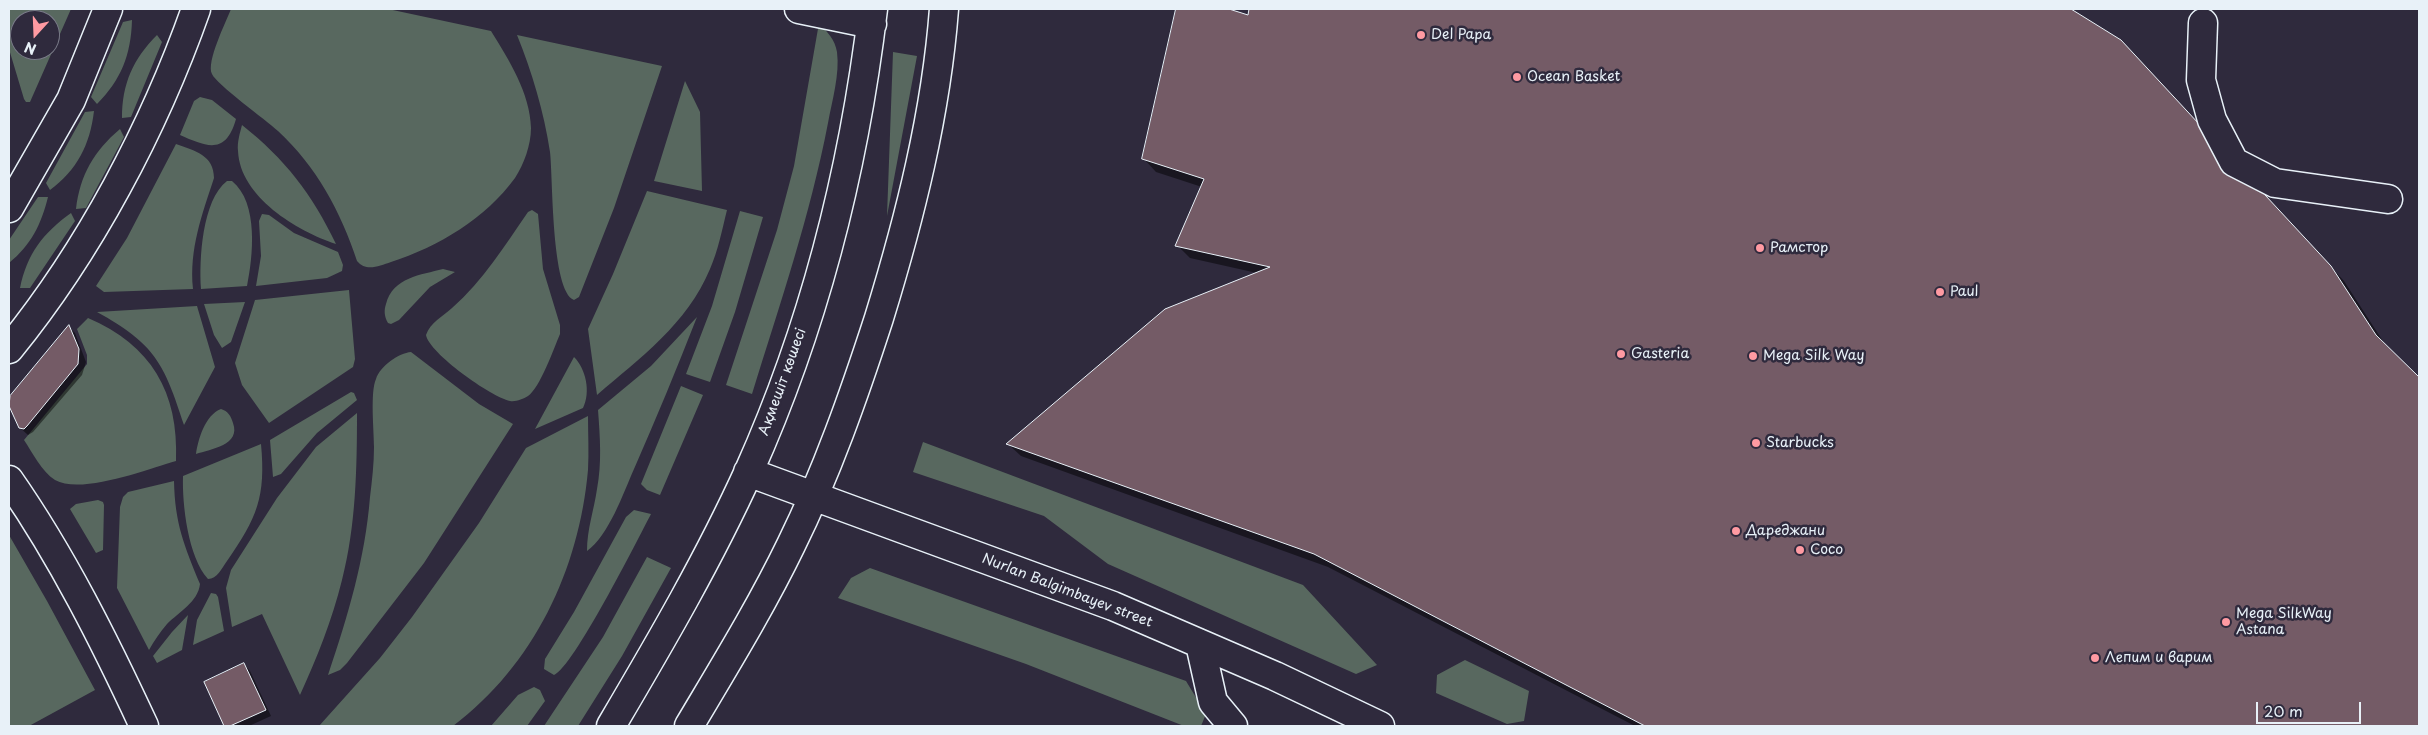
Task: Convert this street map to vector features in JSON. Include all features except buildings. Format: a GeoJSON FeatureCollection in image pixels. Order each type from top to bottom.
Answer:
{"type":"FeatureCollection","features":[{"type":"Feature","properties":{"kind":"street"},"geometry":{"type":"LineString","coordinates":[[9,208],[71,100],[108,9]]}},
{"type":"Feature","properties":{"kind":"street"},"geometry":{"type":"LineString","coordinates":[[9,349],[49,298],[121,177],[147,127],[196,9]]}},
{"type":"Feature","properties":{"kind":"street"},"geometry":{"type":"LineString","coordinates":[[800,9],[872,16]]}},
{"type":"Feature","properties":{"kind":"street"},"geometry":{"type":"LineString","coordinates":[[688,726],[743,634],[791,546],[814,495],[861,372],[899,251],[919,173],[932,105],[944,9]]}},
{"type":"Feature","properties":{"kind":"street","name":"Ақмешіт көшесі"},"geometry":{"type":"LineString","coordinates":[[611,726],[681,604],[748,472],[773,413],[823,271],[851,154],[872,16]]}},
{"type":"Feature","properties":{"kind":"street"},"geometry":{"type":"LineString","coordinates":[[2204,23],[2201,80],[2212,120],[2234,162],[2275,183],[2388,199]]}},
{"type":"Feature","properties":{"kind":"street","name":"Nurlan Balgimbayev street"},"geometry":{"type":"LineString","coordinates":[[748,472],[1113,606],[1275,676],[1380,726]]}},
{"type":"Feature","properties":{"kind":"street"},"geometry":{"type":"LineString","coordinates":[[9,480],[72,585],[124,682],[144,726]]}},
{"type":"Feature","properties":{"kind":"street"},"geometry":{"type":"LineString","coordinates":[[1200,644],[1214,702],[1233,726]]}},
{"type":"Feature","properties":{"kind":"green space"},"geometry":{"type":"Polygon","coordinates":[[[9,9],[71,9],[60,34],[60,10],[10,10],[10,52],[9,9]]]}},
{"type":"Feature","properties":{"kind":"green space"},"geometry":{"type":"Polygon","coordinates":[[[231,9],[388,9],[491,31],[517,77],[530,115],[530,141],[518,173],[490,206],[460,229],[409,256],[373,267],[364,266],[357,261],[335,208],[304,159],[278,131],[231,94],[212,74],[211,68],[214,52],[231,9]]]}},
{"type":"Feature","properties":{"kind":"green space"},"geometry":{"type":"Polygon","coordinates":[[[132,20],[127,56],[123,66],[112,86],[97,104],[91,97],[123,22],[132,20]]]}},
{"type":"Feature","properties":{"kind":"green space"},"geometry":{"type":"Polygon","coordinates":[[[819,23],[836,47],[838,60],[835,88],[821,158],[803,226],[752,394],[726,385],[777,230],[794,166],[819,23]]]}},
{"type":"Feature","properties":{"kind":"green space"},"geometry":{"type":"Polygon","coordinates":[[[157,35],[162,42],[131,117],[122,118],[124,94],[130,73],[141,53],[157,35]]]}},
{"type":"Feature","properties":{"kind":"green space"},"geometry":{"type":"Polygon","coordinates":[[[517,35],[662,66],[614,208],[579,297],[574,300],[566,292],[557,256],[550,152],[541,107],[528,63],[517,35]]]}},
{"type":"Feature","properties":{"kind":"green space"},"geometry":{"type":"Polygon","coordinates":[[[893,52],[917,56],[887,216],[893,52]]]}},
{"type":"Feature","properties":{"kind":"green space"},"geometry":{"type":"Polygon","coordinates":[[[12,60],[49,60],[30,102],[26,102],[12,60]]]}},
{"type":"Feature","properties":{"kind":"green space"},"geometry":{"type":"Polygon","coordinates":[[[685,81],[700,112],[702,191],[654,181],[685,81]]]}},
{"type":"Feature","properties":{"kind":"green space"},"geometry":{"type":"Polygon","coordinates":[[[200,97],[212,100],[236,119],[232,131],[221,143],[207,145],[180,135],[194,101],[200,97]]]}},
{"type":"Feature","properties":{"kind":"green space"},"geometry":{"type":"Polygon","coordinates":[[[94,111],[89,135],[81,156],[68,174],[50,190],[46,183],[85,112],[94,111]]]}},
{"type":"Feature","properties":{"kind":"green space"},"geometry":{"type":"Polygon","coordinates":[[[242,125],[271,151],[296,178],[317,209],[336,244],[288,221],[260,197],[249,183],[241,168],[238,148],[242,125]]]}},
{"type":"Feature","properties":{"kind":"green space"},"geometry":{"type":"Polygon","coordinates":[[[120,129],[124,137],[86,208],[76,209],[81,185],[90,164],[103,146],[120,129]]]}},
{"type":"Feature","properties":{"kind":"green space"},"geometry":{"type":"Polygon","coordinates":[[[176,144],[190,149],[207,159],[211,164],[214,178],[195,246],[192,274],[193,289],[104,292],[96,286],[127,238],[176,144]]]}},
{"type":"Feature","properties":{"kind":"green space"},"geometry":{"type":"Polygon","coordinates":[[[227,181],[232,181],[241,191],[247,203],[250,216],[252,246],[247,286],[201,289],[202,247],[207,216],[212,202],[227,181]]]}},
{"type":"Feature","properties":{"kind":"green space"},"geometry":{"type":"Polygon","coordinates":[[[647,191],[727,210],[722,233],[710,269],[689,307],[661,339],[597,395],[588,329],[647,191]]]}},
{"type":"Feature","properties":{"kind":"green space"},"geometry":{"type":"Polygon","coordinates":[[[38,197],[48,197],[42,217],[29,242],[9,263],[9,240],[38,197]]]}},
{"type":"Feature","properties":{"kind":"green space"},"geometry":{"type":"Polygon","coordinates":[[[532,210],[538,214],[543,269],[560,325],[560,334],[533,392],[522,399],[510,401],[489,392],[449,363],[430,343],[426,335],[434,323],[474,286],[528,212],[532,210]]]}},
{"type":"Feature","properties":{"kind":"green space"},"geometry":{"type":"Polygon","coordinates":[[[740,211],[763,217],[735,312],[710,382],[686,374],[712,306],[740,211]]]}},
{"type":"Feature","properties":{"kind":"green space"},"geometry":{"type":"Polygon","coordinates":[[[71,213],[75,221],[30,288],[20,288],[27,265],[38,245],[52,228],[71,213]]]}},
{"type":"Feature","properties":{"kind":"green space"},"geometry":{"type":"Polygon","coordinates":[[[262,214],[269,215],[294,233],[338,252],[343,265],[342,271],[327,278],[256,286],[261,256],[259,221],[262,214]]]}},
{"type":"Feature","properties":{"kind":"green space"},"geometry":{"type":"Polygon","coordinates":[[[443,269],[455,272],[430,287],[399,320],[391,324],[388,323],[385,315],[386,304],[395,288],[409,279],[443,269]]]}},
{"type":"Feature","properties":{"kind":"green space"},"geometry":{"type":"Polygon","coordinates":[[[349,290],[355,359],[353,367],[269,423],[242,385],[235,363],[255,300],[349,290]]]}},
{"type":"Feature","properties":{"kind":"green space"},"geometry":{"type":"Polygon","coordinates":[[[245,302],[231,342],[222,348],[214,335],[204,304],[245,302]]]}},
{"type":"Feature","properties":{"kind":"green space"},"geometry":{"type":"Polygon","coordinates":[[[197,306],[215,367],[184,425],[170,386],[155,357],[132,334],[97,312],[197,306]]]}},
{"type":"Feature","properties":{"kind":"green space"},"geometry":{"type":"Polygon","coordinates":[[[697,317],[615,513],[602,535],[587,551],[588,535],[600,469],[598,410],[651,366],[697,317]]]}},
{"type":"Feature","properties":{"kind":"green space"},"geometry":{"type":"Polygon","coordinates":[[[88,318],[110,329],[129,342],[157,374],[166,393],[172,413],[176,436],[176,461],[97,483],[67,484],[55,480],[46,472],[24,440],[87,364],[87,355],[77,329],[88,318]]]}},
{"type":"Feature","properties":{"kind":"green space"},"geometry":{"type":"Polygon","coordinates":[[[411,352],[479,404],[513,424],[424,563],[347,663],[340,670],[328,675],[349,609],[360,565],[368,520],[374,447],[374,385],[381,369],[390,361],[411,352]]]}},
{"type":"Feature","properties":{"kind":"green space"},"geometry":{"type":"Polygon","coordinates":[[[574,357],[582,368],[586,381],[587,395],[583,408],[535,429],[574,357]]]}},
{"type":"Feature","properties":{"kind":"green space"},"geometry":{"type":"Polygon","coordinates":[[[681,386],[703,395],[660,495],[647,490],[641,484],[681,386]]]}},
{"type":"Feature","properties":{"kind":"green space"},"geometry":{"type":"Polygon","coordinates":[[[351,392],[354,393],[357,400],[317,433],[281,474],[273,477],[270,440],[351,392]]]}},
{"type":"Feature","properties":{"kind":"green space"},"geometry":{"type":"Polygon","coordinates":[[[221,409],[227,412],[231,418],[234,430],[233,436],[223,445],[196,454],[203,428],[215,412],[221,409]]]}},
{"type":"Feature","properties":{"kind":"green space"},"geometry":{"type":"Polygon","coordinates":[[[357,413],[355,497],[347,560],[329,624],[300,695],[262,614],[232,627],[226,588],[231,570],[277,498],[316,447],[357,413]]]}},
{"type":"Feature","properties":{"kind":"green space"},"geometry":{"type":"Polygon","coordinates":[[[588,416],[588,470],[583,507],[574,544],[563,579],[548,613],[529,645],[507,674],[482,702],[453,726],[319,726],[380,658],[412,617],[479,523],[526,448],[588,416]]]}},
{"type":"Feature","properties":{"kind":"green space"},"geometry":{"type":"Polygon","coordinates":[[[923,442],[1303,585],[1377,665],[1356,674],[1108,564],[1044,516],[913,472],[923,442]]]}},
{"type":"Feature","properties":{"kind":"green space"},"geometry":{"type":"Polygon","coordinates":[[[261,444],[262,479],[257,506],[252,519],[246,532],[221,570],[217,575],[208,579],[201,569],[191,544],[185,515],[183,476],[261,444]]]}},
{"type":"Feature","properties":{"kind":"green space"},"geometry":{"type":"Polygon","coordinates":[[[174,481],[176,510],[181,534],[200,584],[196,596],[167,624],[149,650],[117,588],[120,507],[123,497],[128,492],[174,481]]]}},
{"type":"Feature","properties":{"kind":"green space"},"geometry":{"type":"Polygon","coordinates":[[[98,500],[103,502],[104,505],[103,550],[96,553],[70,509],[76,504],[98,500]]]}},
{"type":"Feature","properties":{"kind":"green space"},"geometry":{"type":"Polygon","coordinates":[[[634,510],[651,514],[590,628],[563,667],[554,675],[544,669],[545,659],[574,612],[626,517],[634,510]]]}},
{"type":"Feature","properties":{"kind":"green space"},"geometry":{"type":"Polygon","coordinates":[[[9,535],[95,690],[29,726],[9,726],[9,535]]]}},
{"type":"Feature","properties":{"kind":"green space"},"geometry":{"type":"Polygon","coordinates":[[[647,557],[671,568],[622,656],[578,726],[544,726],[603,637],[647,557]]]}},
{"type":"Feature","properties":{"kind":"green space"},"geometry":{"type":"Polygon","coordinates":[[[870,568],[1186,681],[1206,714],[1201,726],[1184,726],[1026,664],[838,598],[851,578],[870,568]]]}},
{"type":"Feature","properties":{"kind":"green space"},"geometry":{"type":"Polygon","coordinates":[[[211,593],[216,594],[218,597],[224,631],[193,645],[197,620],[211,593]]]}},
{"type":"Feature","properties":{"kind":"green space"},"geometry":{"type":"Polygon","coordinates":[[[188,615],[182,650],[157,663],[153,656],[188,615]]]}},
{"type":"Feature","properties":{"kind":"green space"},"geometry":{"type":"Polygon","coordinates":[[[1465,660],[1529,691],[1524,721],[1507,724],[1436,693],[1437,675],[1465,660]]]}},
{"type":"Feature","properties":{"kind":"green space"},"geometry":{"type":"Polygon","coordinates":[[[534,687],[540,690],[545,701],[527,726],[491,726],[518,695],[534,687]]]}},
{"type":"Feature","properties":{"kind":"place","name":"Del Papa"},"geometry":{"type":"Point","coordinates":[1421,35]}},
{"type":"Feature","properties":{"kind":"place","name":"Ocean Basket"},"geometry":{"type":"Point","coordinates":[1517,77]}},
{"type":"Feature","properties":{"kind":"place","name":"Рамстор"},"geometry":{"type":"Point","coordinates":[1760,248]}},
{"type":"Feature","properties":{"kind":"place","name":"Paul"},"geometry":{"type":"Point","coordinates":[1940,292]}},
{"type":"Feature","properties":{"kind":"place","name":"Gasteria"},"geometry":{"type":"Point","coordinates":[1621,354]}},
{"type":"Feature","properties":{"kind":"place","name":"Mega Silk Way"},"geometry":{"type":"Point","coordinates":[1753,356]}},
{"type":"Feature","properties":{"kind":"place","name":"Starbucks"},"geometry":{"type":"Point","coordinates":[1756,443]}},
{"type":"Feature","properties":{"kind":"place","name":"Дареджани"},"geometry":{"type":"Point","coordinates":[1736,531]}},
{"type":"Feature","properties":{"kind":"place","name":"Coco"},"geometry":{"type":"Point","coordinates":[1800,550]}},
{"type":"Feature","properties":{"kind":"place","name":"Mega SilkWay Astana"},"geometry":{"type":"Point","coordinates":[2226,622]}},
{"type":"Feature","properties":{"kind":"place","name":"Лепим и варим"},"geometry":{"type":"Point","coordinates":[2095,658]}}]}
